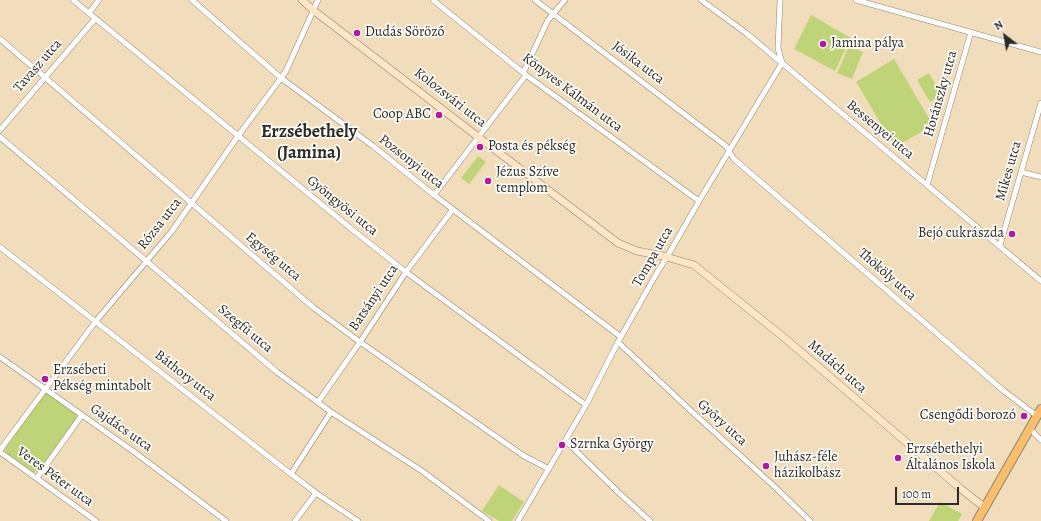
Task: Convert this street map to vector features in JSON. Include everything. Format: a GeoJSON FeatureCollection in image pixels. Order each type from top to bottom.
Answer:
{"type":"FeatureCollection","features":[{"type":"Feature","properties":{"kind":"main road"},"geometry":{"type":"LineString","coordinates":[[977,521],[1039,412]]}},
{"type":"Feature","properties":{"kind":"street","name":"Gyöngyösi utca"},"geometry":{"type":"LineString","coordinates":[[73,0],[354,231],[406,272],[586,405]]}},
{"type":"Feature","properties":{"kind":"street"},"geometry":{"type":"LineString","coordinates":[[89,13],[99,0]]}},
{"type":"Feature","properties":{"kind":"street","name":"Pozsonyi utca"},"geometry":{"type":"LineString","coordinates":[[192,0],[281,78],[373,146],[619,339]]}},
{"type":"Feature","properties":{"kind":"street","name":"Kolozsvári utca"},"geometry":{"type":"LineString","coordinates":[[302,0],[478,137],[618,243],[637,251],[667,257]]}},
{"type":"Feature","properties":{"kind":"street","name":"Rózsa utca"},"geometry":{"type":"LineString","coordinates":[[0,451],[96,322],[172,231],[238,136],[286,71],[318,0]]}},
{"type":"Feature","properties":{"kind":"street","name":"Könyves Kálmán utca"},"geometry":{"type":"LineString","coordinates":[[433,0],[524,73],[699,201]]}},
{"type":"Feature","properties":{"kind":"street","name":"Jósika utca"},"geometry":{"type":"LineString","coordinates":[[535,0],[726,146]]}},
{"type":"Feature","properties":{"kind":"street"},"geometry":{"type":"LineString","coordinates":[[434,195],[524,73],[548,20],[565,0]]}},
{"type":"Feature","properties":{"kind":"street","name":"Bessenyei utca"},"geometry":{"type":"LineString","coordinates":[[702,0],[746,33],[1041,281]]}},
{"type":"Feature","properties":{"kind":"street"},"geometry":{"type":"LineString","coordinates":[[780,0],[778,48],[782,64]]}},
{"type":"Feature","properties":{"kind":"street"},"geometry":{"type":"LineString","coordinates":[[856,0],[1041,52]]}},
{"type":"Feature","properties":{"kind":"street","name":"Tavasz utca"},"geometry":{"type":"LineString","coordinates":[[0,130],[95,19]]}},
{"type":"Feature","properties":{"kind":"street","name":"Horánszky utca"},"geometry":{"type":"LineString","coordinates":[[927,185],[971,32]]}},
{"type":"Feature","properties":{"kind":"street","name":"Egység utca"},"geometry":{"type":"LineString","coordinates":[[0,39],[314,308],[360,342],[524,456],[549,469]]}},
{"type":"Feature","properties":{"kind":"street","name":"Tompa utca"},"geometry":{"type":"LineString","coordinates":[[518,521],[566,441],[619,339],[658,271],[782,64]]}},
{"type":"Feature","properties":{"kind":"street","name":"Mikes utca"},"geometry":{"type":"LineString","coordinates":[[1000,245],[1041,103]]}},
{"type":"Feature","properties":{"kind":"street","name":"Szegfű utca"},"geometry":{"type":"LineString","coordinates":[[0,137],[277,372],[331,412],[422,471],[489,521]]}},
{"type":"Feature","properties":{"kind":"street","name":"Thököly utca"},"geometry":{"type":"LineString","coordinates":[[726,146],[734,160],[1004,391],[1039,412]]}},
{"type":"Feature","properties":{"kind":"street"},"geometry":{"type":"LineString","coordinates":[[1021,172],[1041,177]]}},
{"type":"Feature","properties":{"kind":"street","name":"Batsányi utca"},"geometry":{"type":"LineString","coordinates":[[318,402],[406,272],[453,209]]}},
{"type":"Feature","properties":{"kind":"street","name":"Báthory utca"},"geometry":{"type":"LineString","coordinates":[[0,247],[291,474],[358,521]]}},
{"type":"Feature","properties":{"kind":"street","name":"Madách utca"},"geometry":{"type":"LineString","coordinates":[[667,257],[694,265],[787,340],[984,508]]}},
{"type":"Feature","properties":{"kind":"street","name":"Győry utca"},"geometry":{"type":"LineString","coordinates":[[619,339],[689,409],[781,492],[810,521]]}},
{"type":"Feature","properties":{"kind":"street","name":"Gajdács utca"},"geometry":{"type":"LineString","coordinates":[[0,357],[137,454],[226,521]]}},
{"type":"Feature","properties":{"kind":"street"},"geometry":{"type":"LineString","coordinates":[[291,474],[331,412]]}},
{"type":"Feature","properties":{"kind":"street"},"geometry":{"type":"LineString","coordinates":[[37,478],[82,415]]}},
{"type":"Feature","properties":{"kind":"street"},"geometry":{"type":"LineString","coordinates":[[1030,429],[1041,440]]}},
{"type":"Feature","properties":{"kind":"street"},"geometry":{"type":"LineString","coordinates":[[566,441],[650,521]]}},
{"type":"Feature","properties":{"kind":"street","name":"Veres Péter utca"},"geometry":{"type":"LineString","coordinates":[[0,451],[96,521]]}},
{"type":"Feature","properties":{"kind":"street"},"geometry":{"type":"LineString","coordinates":[[295,521],[316,493]]}},
{"type":"Feature","properties":{"kind":"green space","name":"Jamina pálya"},"geometry":{"type":"Polygon","coordinates":[[[811,15],[851,38],[835,71],[794,49],[811,15]]]}},
{"type":"Feature","properties":{"kind":"green space"},"geometry":{"type":"Polygon","coordinates":[[[849,46],[863,52],[852,79],[837,73],[849,46]]]}},
{"type":"Feature","properties":{"kind":"green space"},"geometry":{"type":"Polygon","coordinates":[[[894,59],[933,125],[895,147],[856,82],[894,59]]]}},
{"type":"Feature","properties":{"kind":"green space"},"geometry":{"type":"Polygon","coordinates":[[[929,73],[942,95],[930,102],[917,80],[929,73]]]}},
{"type":"Feature","properties":{"kind":"green space"},"geometry":{"type":"Polygon","coordinates":[[[478,156],[486,162],[469,184],[461,178],[478,156]]]}},
{"type":"Feature","properties":{"kind":"green space"},"geometry":{"type":"Polygon","coordinates":[[[48,393],[76,413],[77,418],[39,471],[33,472],[6,453],[5,450],[42,397],[48,393]]]}},
{"type":"Feature","properties":{"kind":"green space"},"geometry":{"type":"Polygon","coordinates":[[[499,485],[524,502],[512,521],[499,521],[482,511],[499,485]]]}},
{"type":"Feature","properties":{"kind":"green space"},"geometry":{"type":"Polygon","coordinates":[[[940,502],[962,514],[958,521],[929,521],[940,502]]]}},
{"type":"Feature","properties":{"kind":"place","name":"Dudás Söröző"},"geometry":{"type":"Point","coordinates":[357,33]}},
{"type":"Feature","properties":{"kind":"place","name":"Jamina pálya"},"geometry":{"type":"Point","coordinates":[823,44]}},
{"type":"Feature","properties":{"kind":"place","name":"Coop ABC"},"geometry":{"type":"Point","coordinates":[439,115]}},
{"type":"Feature","properties":{"kind":"place","name":"Posta és pékség"},"geometry":{"type":"Point","coordinates":[480,147]}},
{"type":"Feature","properties":{"kind":"place","name":"Jézus Szíve templom"},"geometry":{"type":"Point","coordinates":[488,181]}},
{"type":"Feature","properties":{"kind":"place","name":"Bejó cukrászda"},"geometry":{"type":"Point","coordinates":[1012,234]}},
{"type":"Feature","properties":{"kind":"place","name":"Erzsébeti Pékség mintabolt"},"geometry":{"type":"Point","coordinates":[45,379]}},
{"type":"Feature","properties":{"kind":"place","name":"Csengődi borozó"},"geometry":{"type":"Point","coordinates":[1024,416]}},
{"type":"Feature","properties":{"kind":"place","name":"Szrnka György"},"geometry":{"type":"Point","coordinates":[562,445]}},
{"type":"Feature","properties":{"kind":"place","name":"Erzsébethelyi Általános Iskola"},"geometry":{"type":"Point","coordinates":[898,458]}},
{"type":"Feature","properties":{"kind":"place","name":"Juhász-féle házikolbász"},"geometry":{"type":"Point","coordinates":[766,466]}},
{"type":"Feature","properties":{"kind":"district","name":"Erzsébethely (Jamina)"},"geometry":{"type":"Point","coordinates":[309,143]}}]}
